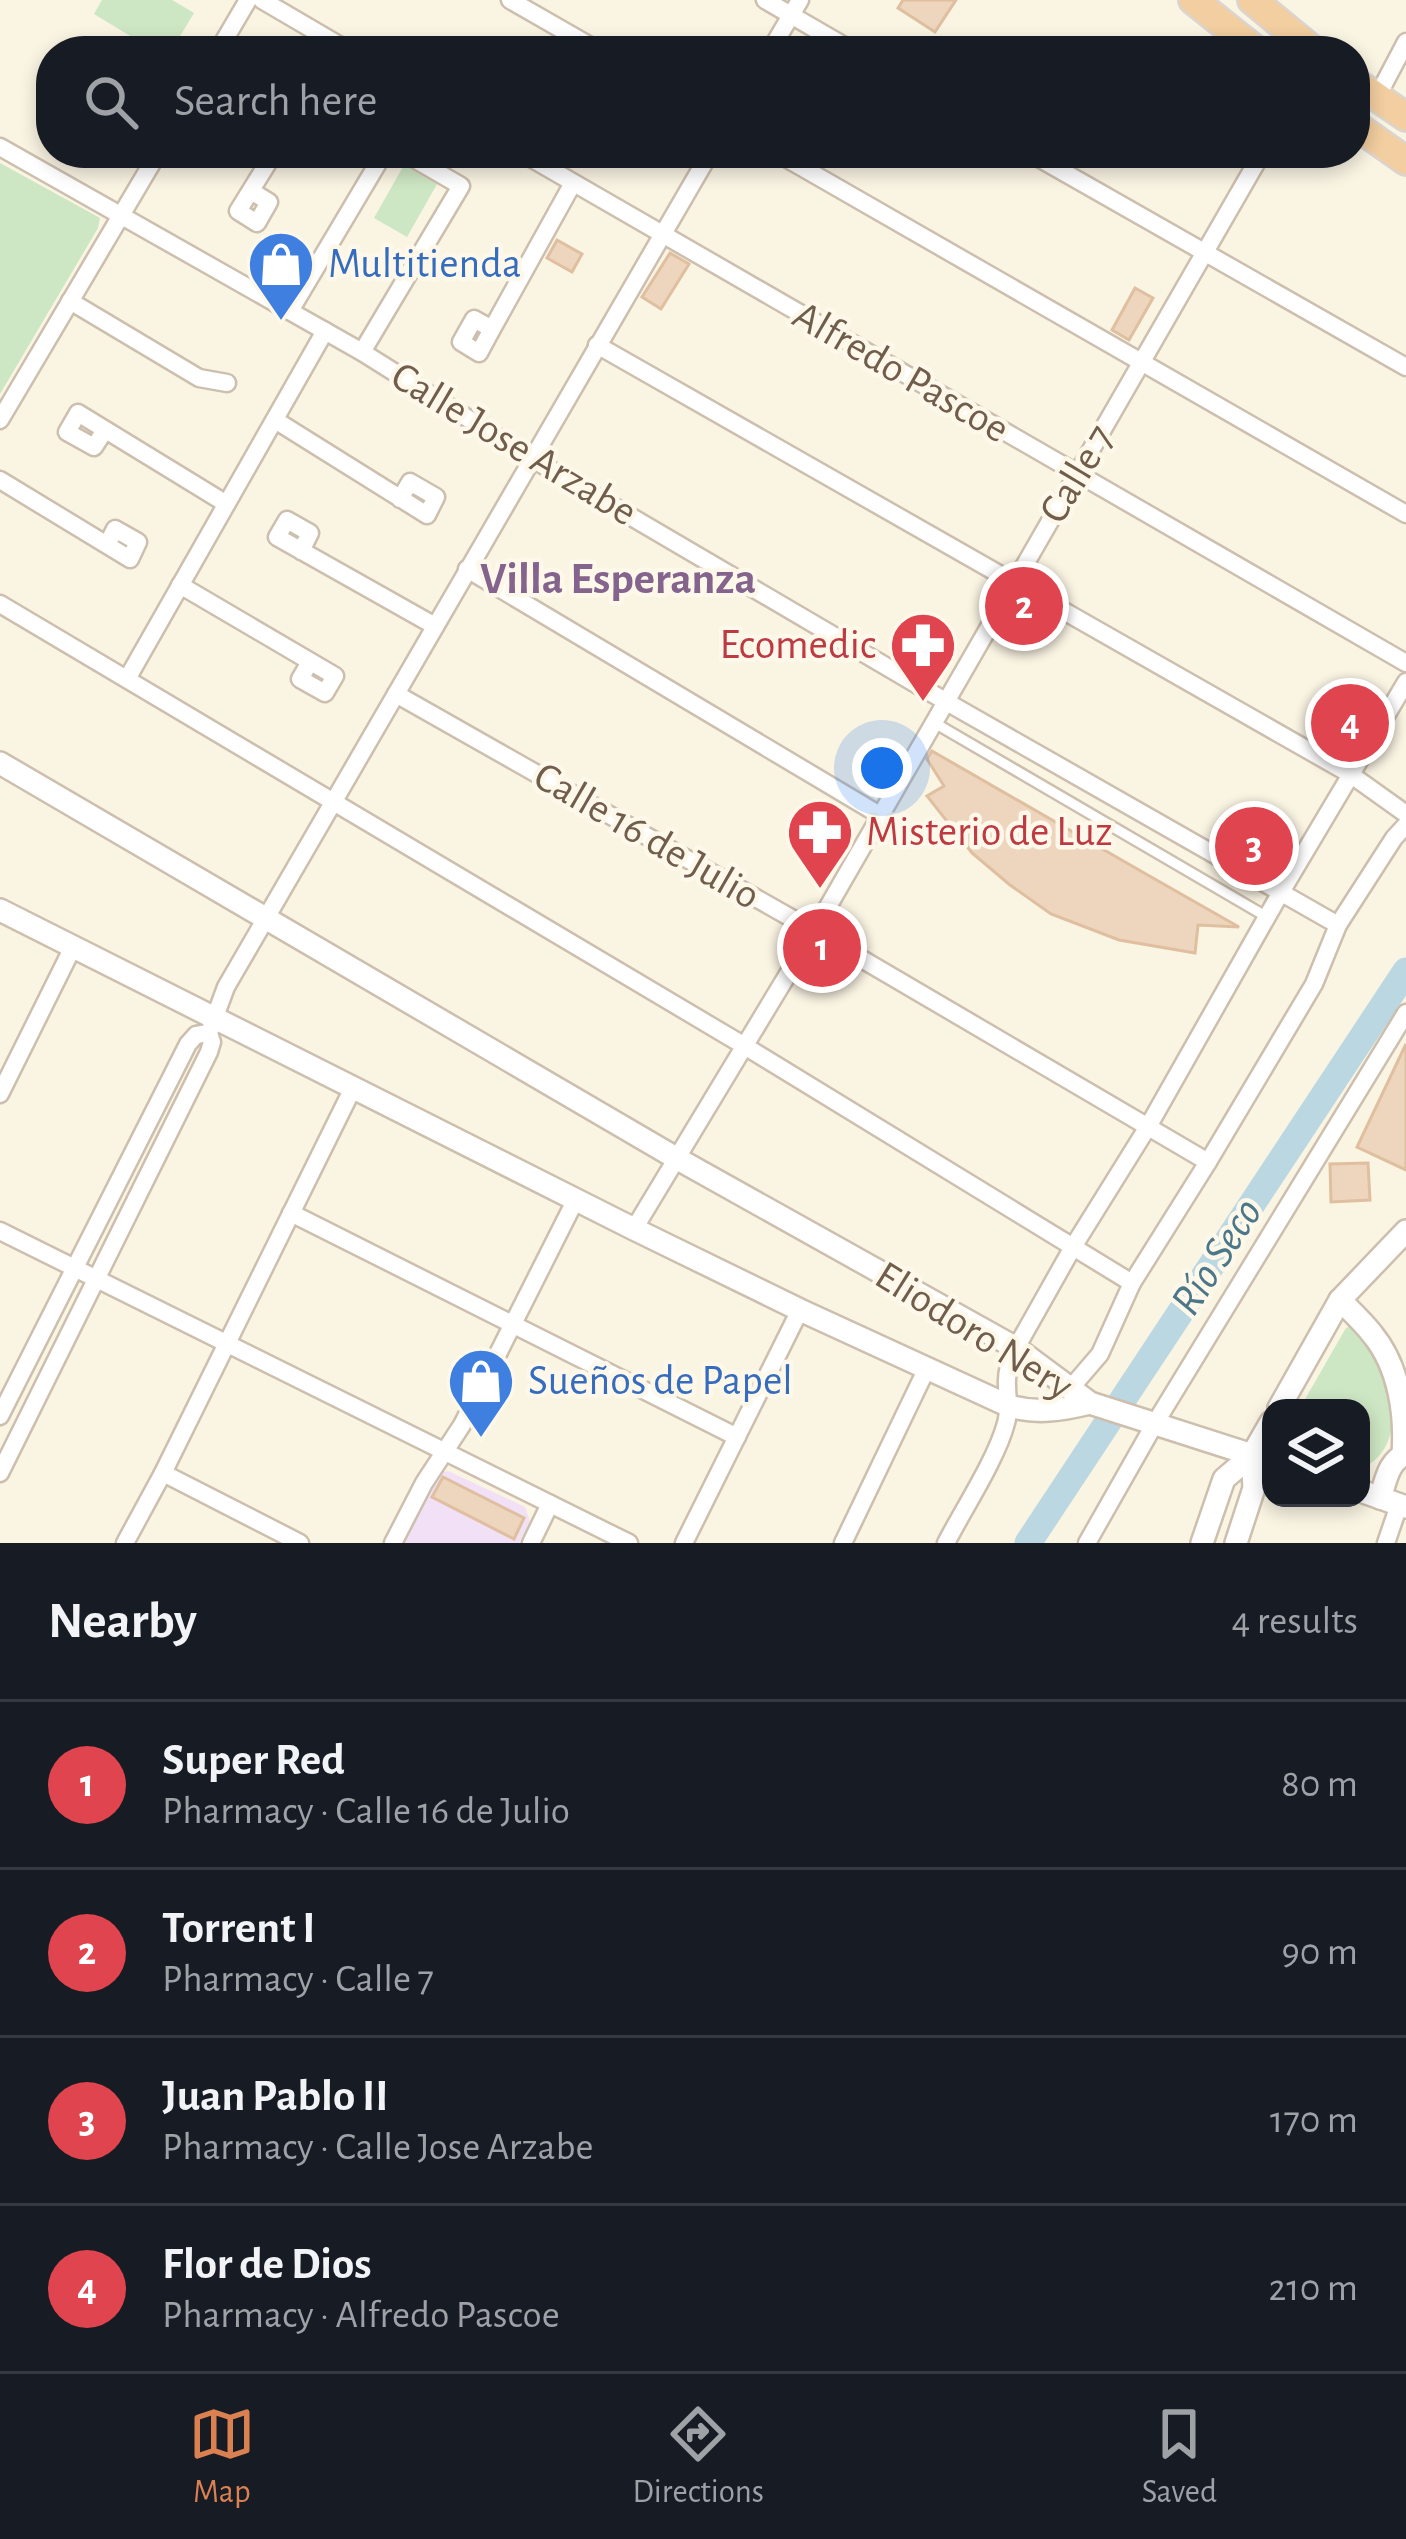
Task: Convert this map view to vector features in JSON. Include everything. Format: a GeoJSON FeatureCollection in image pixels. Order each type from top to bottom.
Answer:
{"type":"FeatureCollection","features":[{"type":"Feature","properties":{"kind":"highway"},"geometry":{"type":"LineString","coordinates":[[1193,0],[1238,36]]}},
{"type":"Feature","properties":{"kind":"highway"},"geometry":{"type":"LineString","coordinates":[[1252,0],[1296,36]]}},
{"type":"Feature","properties":{"kind":"highway"},"geometry":{"type":"LineString","coordinates":[[1370,92],[1406,117]]}},
{"type":"Feature","properties":{"kind":"highway"},"geometry":{"type":"LineString","coordinates":[[1370,136],[1406,161]]}},
{"type":"Feature","properties":{"kind":"street"},"geometry":{"type":"LineString","coordinates":[[227,36],[248,0]]}},
{"type":"Feature","properties":{"kind":"street"},"geometry":{"type":"LineString","coordinates":[[262,0],[320,36]]}},
{"type":"Feature","properties":{"kind":"street"},"geometry":{"type":"LineString","coordinates":[[510,0],[573,36]]}},
{"type":"Feature","properties":{"kind":"street"},"geometry":{"type":"LineString","coordinates":[[765,0],[796,8],[833,36]]}},
{"type":"Feature","properties":{"kind":"street"},"geometry":{"type":"LineString","coordinates":[[779,36],[796,8]]}},
{"type":"Feature","properties":{"kind":"street"},"geometry":{"type":"LineString","coordinates":[[1370,84],[1406,42]]}},
{"type":"Feature","properties":{"kind":"street","name":"Calle Jose Arzabe"},"geometry":{"type":"LineString","coordinates":[[0,147],[36,167]]}},
{"type":"Feature","properties":{"kind":"street","name":"Calle Jose Arzabe"},"geometry":{"type":"LineString","coordinates":[[38,168],[290,310],[531,458],[1338,926]]}},
{"type":"Feature","properties":{"kind":"street"},"geometry":{"type":"LineString","coordinates":[[0,420],[149,168]]}},
{"type":"Feature","properties":{"kind":"street"},"geometry":{"type":"LineString","coordinates":[[251,191],[265,168]]}},
{"type":"Feature","properties":{"kind":"street"},"geometry":{"type":"LineString","coordinates":[[290,310],[375,168]]}},
{"type":"Feature","properties":{"kind":"street"},"geometry":{"type":"LineString","coordinates":[[362,352],[461,186],[430,168]]}},
{"type":"Feature","properties":{"kind":"street","name":"Alfredo Pascoe"},"geometry":{"type":"LineString","coordinates":[[548,168],[1406,663]]}},
{"type":"Feature","properties":{"kind":"street"},"geometry":{"type":"LineString","coordinates":[[0,1473],[209,1052],[211,1025],[226,987],[701,168]]}},
{"type":"Feature","properties":{"kind":"street"},"geometry":{"type":"LineString","coordinates":[[803,168],[1406,514]]}},
{"type":"Feature","properties":{"kind":"street"},"geometry":{"type":"LineString","coordinates":[[1056,168],[1406,367]]}},
{"type":"Feature","properties":{"kind":"street","name":"Calle 7"},"geometry":{"type":"LineString","coordinates":[[634,1229],[814,931],[1254,168]]}},
{"type":"Feature","properties":{"kind":"street"},"geometry":{"type":"LineString","coordinates":[[492,329],[573,183]]}},
{"type":"Feature","properties":{"kind":"street"},"geometry":{"type":"LineString","coordinates":[[70,301],[200,378],[227,383]]}},
{"type":"Feature","properties":{"kind":"street"},"geometry":{"type":"LineString","coordinates":[[127,679],[325,332]]}},
{"type":"Feature","properties":{"kind":"street"},"geometry":{"type":"LineString","coordinates":[[597,345],[1350,774],[1406,814]]}},
{"type":"Feature","properties":{"kind":"street"},"geometry":{"type":"LineString","coordinates":[[275,420],[400,499]]}},
{"type":"Feature","properties":{"kind":"street"},"geometry":{"type":"LineString","coordinates":[[105,430],[225,503]]}},
{"type":"Feature","properties":{"kind":"street"},"geometry":{"type":"LineString","coordinates":[[0,480],[107,545]]}},
{"type":"Feature","properties":{"kind":"street"},"geometry":{"type":"LineString","coordinates":[[301,551],[435,626]]}},
{"type":"Feature","properties":{"kind":"street"},"geometry":{"type":"LineString","coordinates":[[467,569],[878,814]]}},
{"type":"Feature","properties":{"kind":"street"},"geometry":{"type":"LineString","coordinates":[[179,585],[310,662]]}},
{"type":"Feature","properties":{"kind":"street"},"geometry":{"type":"LineString","coordinates":[[0,604],[743,1045],[1132,1283]]}},
{"type":"Feature","properties":{"kind":"street"},"geometry":{"type":"LineString","coordinates":[[946,1543],[1000,1441],[1009,1406],[1006,1382],[1016,1348],[1406,682]]}},
{"type":"Feature","properties":{"kind":"street","name":"Calle 16 de Julio"},"geometry":{"type":"LineString","coordinates":[[396,694],[1208,1162]]}},
{"type":"Feature","properties":{"kind":"street","name":"Eliodoro Nery"},"geometry":{"type":"LineString","coordinates":[[0,764],[676,1158],[1016,1348],[1093,1404]]}},
{"type":"Feature","properties":{"kind":"street"},"geometry":{"type":"LineString","coordinates":[[1070,1388],[1100,1354],[1132,1283],[1314,984],[1338,926],[1406,825]]}},
{"type":"Feature","properties":{"kind":"street","name":"Eliodoro Nery"},"geometry":{"type":"LineString","coordinates":[[0,910],[211,1025],[353,1088],[800,1310],[1009,1406],[1046,1412],[1093,1404]]}},
{"type":"Feature","properties":{"kind":"street"},"geometry":{"type":"LineString","coordinates":[[0,1094],[5,1072],[73,947]]}},
{"type":"Feature","properties":{"kind":"street"},"geometry":{"type":"LineString","coordinates":[[1087,1543],[1147,1422],[1406,1012]]}},
{"type":"Feature","properties":{"kind":"street"},"geometry":{"type":"LineString","coordinates":[[0,1416],[188,1044],[211,1025]]}},
{"type":"Feature","properties":{"kind":"street"},"geometry":{"type":"LineString","coordinates":[[125,1543],[353,1088]]}},
{"type":"Feature","properties":{"kind":"street"},"geometry":{"type":"LineString","coordinates":[[393,1543],[462,1425],[576,1199]]}},
{"type":"Feature","properties":{"kind":"street"},"geometry":{"type":"LineString","coordinates":[[291,1213],[737,1437]]}},
{"type":"Feature","properties":{"kind":"street"},"geometry":{"type":"LineString","coordinates":[[0,1231],[629,1543]]}},
{"type":"Feature","properties":{"kind":"street"},"geometry":{"type":"LineString","coordinates":[[1284,1399],[1340,1300],[1406,1231]]}},
{"type":"Feature","properties":{"kind":"street"},"geometry":{"type":"LineString","coordinates":[[1340,1300],[1375,1336],[1394,1372],[1403,1418],[1405,1454],[1390,1467],[1386,1543]]}},
{"type":"Feature","properties":{"kind":"street"},"geometry":{"type":"LineString","coordinates":[[684,1543],[800,1310]]}},
{"type":"Feature","properties":{"kind":"street"},"geometry":{"type":"LineString","coordinates":[[843,1543],[927,1368]]}},
{"type":"Feature","properties":{"kind":"street"},"geometry":{"type":"LineString","coordinates":[[1093,1404],[1262,1458]]}},
{"type":"Feature","properties":{"kind":"street"},"geometry":{"type":"LineString","coordinates":[[1202,1543],[1224,1479],[1262,1458]]}},
{"type":"Feature","properties":{"kind":"street"},"geometry":{"type":"LineString","coordinates":[[1236,1543],[1262,1458]]}},
{"type":"Feature","properties":{"kind":"street"},"geometry":{"type":"LineString","coordinates":[[163,1473],[300,1543]]}},
{"type":"Feature","properties":{"kind":"street"},"geometry":{"type":"LineString","coordinates":[[531,1543],[550,1504]]}},
{"type":"Feature","properties":{"kind":"lane"},"geometry":{"type":"LineString","coordinates":[[933,722],[1267,916]]}},
{"type":"Feature","properties":{"kind":"shaded area"},"geometry":{"type":"Polygon","coordinates":[[[448,1471],[525,1507],[530,1521],[519,1543],[404,1543],[440,1473],[448,1471]]]}},
{"type":"Feature","properties":{"kind":"green space"},"geometry":{"type":"Polygon","coordinates":[[[102,0],[172,0],[194,13],[180,36],[130,36],[94,14],[102,0]]]}},
{"type":"Feature","properties":{"kind":"green space"},"geometry":{"type":"Polygon","coordinates":[[[0,163],[100,218],[0,394],[0,163]]]}},
{"type":"Feature","properties":{"kind":"green space"},"geometry":{"type":"Polygon","coordinates":[[[402,168],[437,184],[407,237],[374,218],[402,168]]]}},
{"type":"Feature","properties":{"kind":"green space"},"geometry":{"type":"Polygon","coordinates":[[[1354,1324],[1375,1352],[1393,1402],[1385,1448],[1370,1463],[1370,1399],[1305,1399],[1346,1328],[1354,1324]]]}},
{"type":"Feature","properties":{"kind":"building"},"geometry":{"type":"Polygon","coordinates":[[[903,0],[956,0],[935,32],[898,8],[903,0]]]}},
{"type":"Feature","properties":{"kind":"building"},"geometry":{"type":"Polygon","coordinates":[[[557,240],[582,254],[572,272],[547,258],[557,240]]]}},
{"type":"Feature","properties":{"kind":"building"},"geometry":{"type":"Polygon","coordinates":[[[670,253],[689,264],[661,309],[642,297],[670,253]]]}},
{"type":"Feature","properties":{"kind":"building"},"geometry":{"type":"Polygon","coordinates":[[[1135,288],[1153,298],[1129,340],[1112,330],[1135,288]]]}},
{"type":"Feature","properties":{"kind":"building"},"geometry":{"type":"Polygon","coordinates":[[[932,751],[1239,927],[1198,925],[1195,953],[1119,940],[1051,914],[972,853],[927,796],[944,786],[927,759],[932,751]]]}},
{"type":"Feature","properties":{"kind":"building"},"geometry":{"type":"Polygon","coordinates":[[[1406,1044],[1406,1170],[1357,1147],[1406,1044]]]}},
{"type":"Feature","properties":{"kind":"building"},"geometry":{"type":"Polygon","coordinates":[[[1368,1163],[1370,1200],[1331,1202],[1330,1164],[1368,1163]]]}},
{"type":"Feature","properties":{"kind":"building"},"geometry":{"type":"Polygon","coordinates":[[[443,1477],[524,1518],[514,1539],[432,1497],[443,1477]]]}},
{"type":"Feature","properties":{"kind":"waterway","name":"Río Seco"},"geometry":{"type":"LineString","coordinates":[[1028,1543],[1406,971]]}},
{"type":"Feature","properties":{"kind":"place","name":"Multitienda"},"geometry":{"type":"Point","coordinates":[281,323]}},
{"type":"Feature","properties":{"kind":"place","name":"Torrent I"},"geometry":{"type":"Point","coordinates":[1024,606]}},
{"type":"Feature","properties":{"kind":"place","name":"Ecomedic"},"geometry":{"type":"Point","coordinates":[923,704]}},
{"type":"Feature","properties":{"kind":"place","name":"Flor de Dios"},"geometry":{"type":"Point","coordinates":[1350,723]}},
{"type":"Feature","properties":{"kind":"place","name":"Juan Pablo II"},"geometry":{"type":"Point","coordinates":[1254,846]}},
{"type":"Feature","properties":{"kind":"place","name":"Misterio de Luz"},"geometry":{"type":"Point","coordinates":[820,891]}},
{"type":"Feature","properties":{"kind":"place","name":"Super Red"},"geometry":{"type":"Point","coordinates":[822,948]}},
{"type":"Feature","properties":{"kind":"place","name":"Sueños de Papel"},"geometry":{"type":"Point","coordinates":[481,1440]}},
{"type":"Feature","properties":{"kind":"district","name":"Villa Esperanza"},"geometry":{"type":"Point","coordinates":[618,579]}}]}
